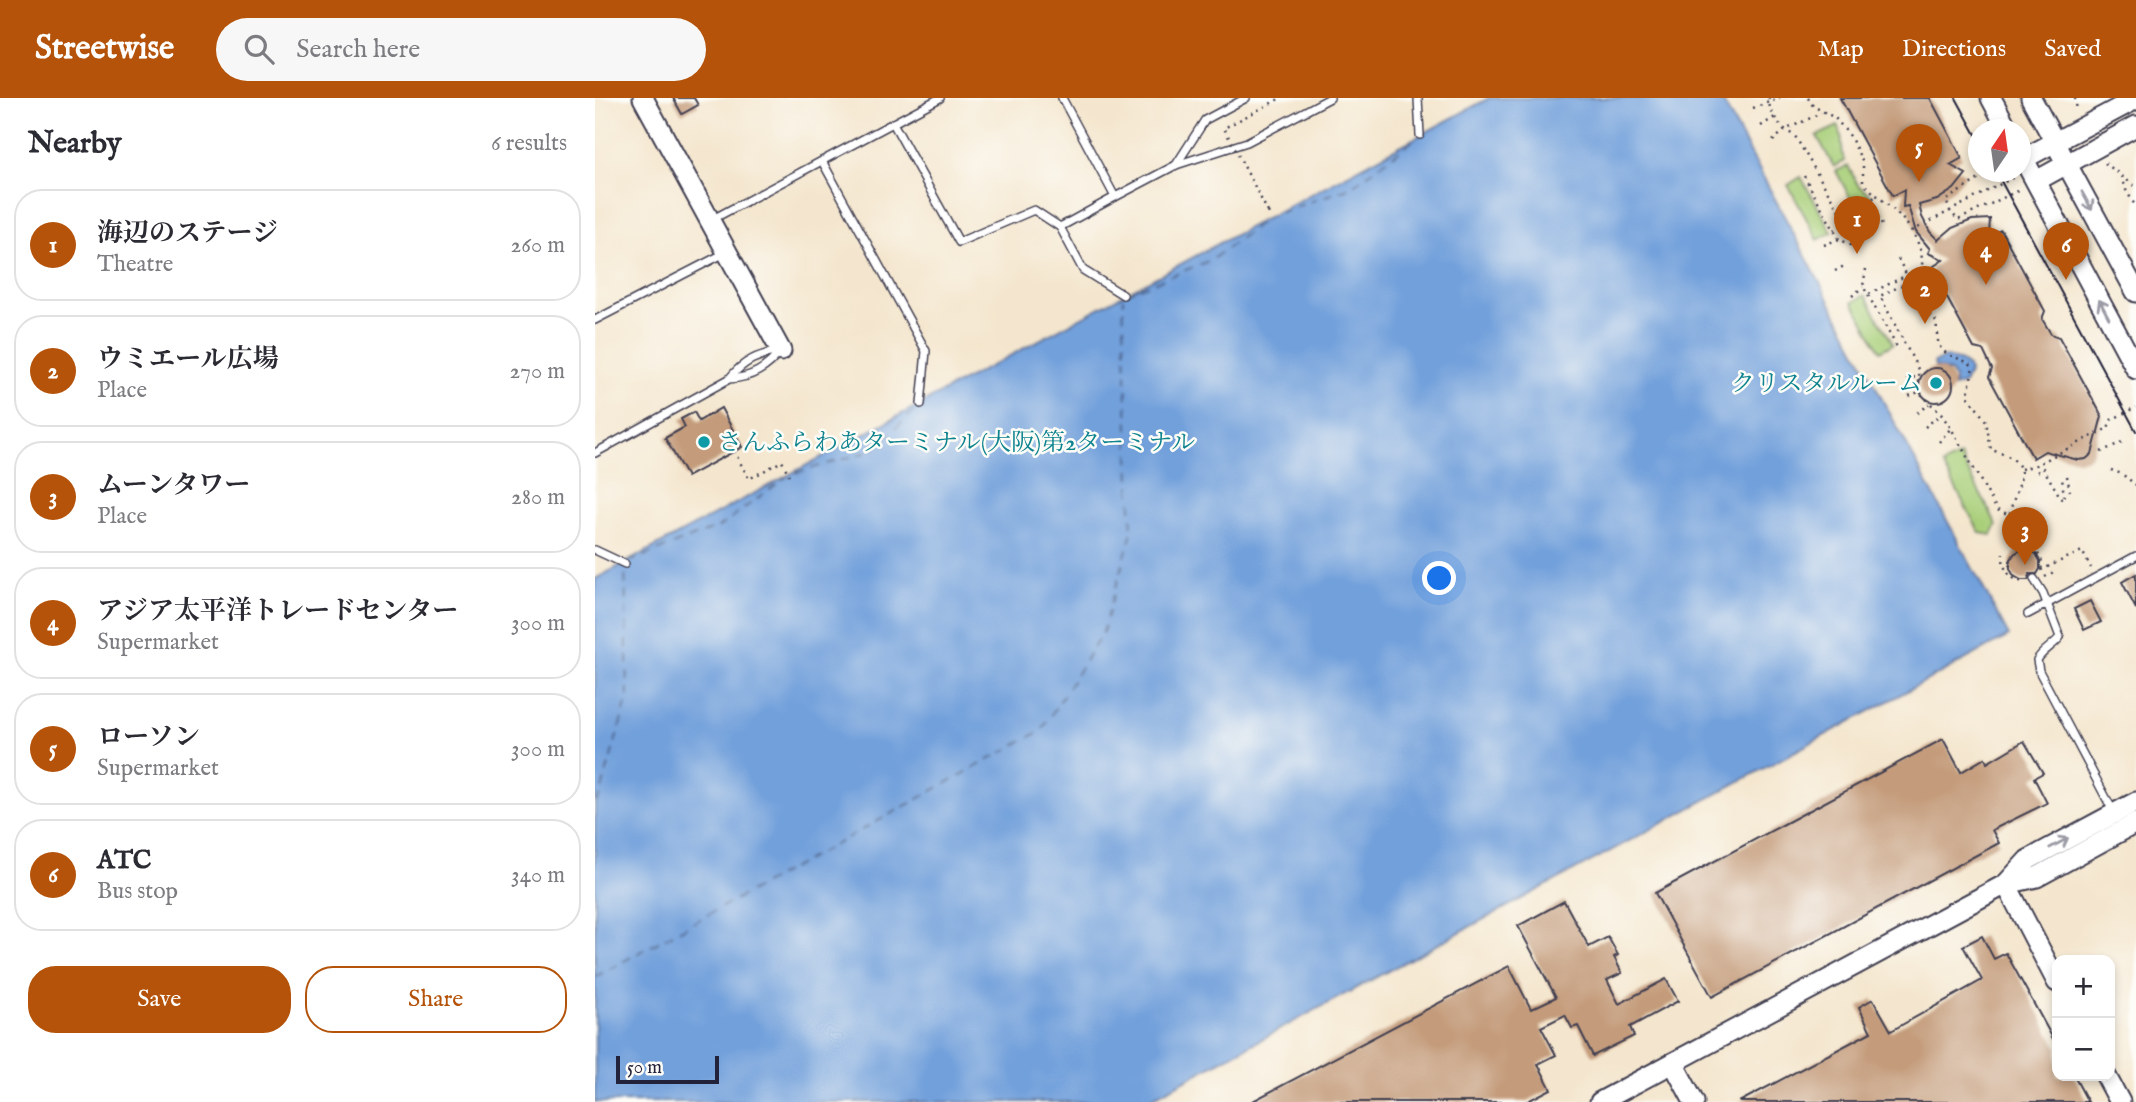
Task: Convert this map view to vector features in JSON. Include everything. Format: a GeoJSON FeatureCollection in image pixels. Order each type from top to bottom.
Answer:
{"type":"FeatureCollection","features":[{"type":"Feature","properties":{"kind":"street"},"geometry":{"type":"LineString","coordinates":[[643,98],[781,351]]}},
{"type":"Feature","properties":{"kind":"street"},"geometry":{"type":"LineString","coordinates":[[1991,98],[2002,119]]}},
{"type":"Feature","properties":{"kind":"street"},"geometry":{"type":"LineString","coordinates":[[2031,98],[2136,292]]}},
{"type":"Feature","properties":{"kind":"street"},"geometry":{"type":"LineString","coordinates":[[2031,156],[2136,99]]}},
{"type":"Feature","properties":{"kind":"street"},"geometry":{"type":"LineString","coordinates":[[2029,185],[2136,126]]}},
{"type":"Feature","properties":{"kind":"street"},"geometry":{"type":"LineString","coordinates":[[2028,182],[2136,369]]}},
{"type":"Feature","properties":{"kind":"street"},"geometry":{"type":"LineString","coordinates":[[1600,1102],[2006,884],[2028,860],[2125,822],[2136,802]]}},
{"type":"Feature","properties":{"kind":"street"},"geometry":{"type":"LineString","coordinates":[[2006,884],[2052,972]]}},
{"type":"Feature","properties":{"kind":"street"},"geometry":{"type":"LineString","coordinates":[[1673,1063],[1694,1102]]}},
{"type":"Feature","properties":{"kind":"street"},"geometry":{"type":"LineString","coordinates":[[2109,1081],[2120,1102]]}},
{"type":"Feature","properties":{"kind":"lane"},"geometry":{"type":"LineString","coordinates":[[711,220],[940,98]]}},
{"type":"Feature","properties":{"kind":"lane"},"geometry":{"type":"LineString","coordinates":[[1062,98],[1115,197]]}},
{"type":"Feature","properties":{"kind":"lane"},"geometry":{"type":"LineString","coordinates":[[1176,164],[1205,120],[1246,98]]}},
{"type":"Feature","properties":{"kind":"lane"},"geometry":{"type":"LineString","coordinates":[[1060,227],[1176,164],[1247,142],[1330,98]]}},
{"type":"Feature","properties":{"kind":"lane"},"geometry":{"type":"LineString","coordinates":[[1418,98],[1420,135]]}},
{"type":"Feature","properties":{"kind":"lane"},"geometry":{"type":"LineString","coordinates":[[893,123],[959,242],[1034,210],[1060,227],[1083,270],[1123,295]]}},
{"type":"Feature","properties":{"kind":"lane"},"geometry":{"type":"LineString","coordinates":[[823,161],[926,351],[921,404]]}},
{"type":"Feature","properties":{"kind":"lane"},"geometry":{"type":"LineString","coordinates":[[595,320],[728,251]]}},
{"type":"Feature","properties":{"kind":"lane"},"geometry":{"type":"LineString","coordinates":[[729,379],[745,379],[769,365],[781,351]]}},
{"type":"Feature","properties":{"kind":"lane"},"geometry":{"type":"LineString","coordinates":[[595,453],[729,379],[740,366],[762,354],[781,351]]}},
{"type":"Feature","properties":{"kind":"lane"},"geometry":{"type":"LineString","coordinates":[[595,550],[625,564]]}},
{"type":"Feature","properties":{"kind":"lane"},"geometry":{"type":"LineString","coordinates":[[2028,614],[2136,556]]}},
{"type":"Feature","properties":{"kind":"lane"},"geometry":{"type":"LineString","coordinates":[[2038,579],[2060,637],[2043,650],[2037,660],[2039,671],[2125,822]]}},
{"type":"Feature","properties":{"kind":"path"},"geometry":{"type":"LineString","coordinates":[[1269,214],[1224,128],[1281,98]]}},
{"type":"Feature","properties":{"kind":"path"},"geometry":{"type":"LineString","coordinates":[[1753,108],[1780,98]]}},
{"type":"Feature","properties":{"kind":"path"},"geometry":{"type":"LineString","coordinates":[[1808,98],[1813,106],[1835,118],[1843,126],[1863,163],[1863,183],[1888,203],[1912,231],[1920,249],[1920,305],[1925,313],[1935,319],[1941,350],[1949,356],[1965,359],[1973,366],[1968,396],[1986,421],[1991,450],[2013,459],[2020,469],[2018,493],[2008,514],[2010,532],[2018,543],[2032,548],[2040,556],[2039,575],[2027,582],[2012,578],[2005,570],[2003,552]]}},
{"type":"Feature","properties":{"kind":"path"},"geometry":{"type":"LineString","coordinates":[[2075,98],[2077,110]]}},
{"type":"Feature","properties":{"kind":"path"},"geometry":{"type":"LineString","coordinates":[[1769,100],[1775,117],[1784,130],[1795,136],[1841,214],[1848,211]]}},
{"type":"Feature","properties":{"kind":"path"},"geometry":{"type":"LineString","coordinates":[[1773,141],[1784,130],[1822,113]]}},
{"type":"Feature","properties":{"kind":"path"},"geometry":{"type":"LineString","coordinates":[[1761,126],[1775,117]]}},
{"type":"Feature","properties":{"kind":"path"},"geometry":{"type":"LineString","coordinates":[[2105,163],[2136,187]]}},
{"type":"Feature","properties":{"kind":"path"},"geometry":{"type":"LineString","coordinates":[[1804,176],[1839,239],[1853,246]]}},
{"type":"Feature","properties":{"kind":"path"},"geometry":{"type":"LineString","coordinates":[[2122,176],[2126,190],[2136,207]]}},
{"type":"Feature","properties":{"kind":"path"},"geometry":{"type":"LineString","coordinates":[[1974,182],[1946,200],[1949,211],[1958,220],[2029,185]]}},
{"type":"Feature","properties":{"kind":"path"},"geometry":{"type":"LineString","coordinates":[[1912,231],[1949,211],[1991,182]]}},
{"type":"Feature","properties":{"kind":"path"},"geometry":{"type":"LineString","coordinates":[[1854,208],[1877,196]]}},
{"type":"Feature","properties":{"kind":"path"},"geometry":{"type":"LineString","coordinates":[[1874,211],[1882,225]]}},
{"type":"Feature","properties":{"kind":"path"},"geometry":{"type":"LineString","coordinates":[[1834,230],[1857,218]]}},
{"type":"Feature","properties":{"kind":"path"},"geometry":{"type":"LineString","coordinates":[[1824,245],[1839,239]]}},
{"type":"Feature","properties":{"kind":"path"},"geometry":{"type":"LineString","coordinates":[[1898,259],[1910,281]]}},
{"type":"Feature","properties":{"kind":"path"},"geometry":{"type":"LineString","coordinates":[[1835,271],[1844,266]]}},
{"type":"Feature","properties":{"kind":"path"},"geometry":{"type":"LineString","coordinates":[[1852,296],[1863,286],[1866,269]]}},
{"type":"Feature","properties":{"kind":"path"},"geometry":{"type":"LineString","coordinates":[[1869,294],[1907,275]]}},
{"type":"Feature","properties":{"kind":"path"},"geometry":{"type":"LineString","coordinates":[[1922,276],[1880,296],[1919,371],[1919,393],[1951,428],[1997,510],[2008,514]]}},
{"type":"Feature","properties":{"kind":"path"},"geometry":{"type":"LineString","coordinates":[[1863,286],[1898,349]]}},
{"type":"Feature","properties":{"kind":"path"},"geometry":{"type":"LineString","coordinates":[[1906,378],[1918,377]]}},
{"type":"Feature","properties":{"kind":"path"},"geometry":{"type":"LineString","coordinates":[[1909,396],[1919,393]]}},
{"type":"Feature","properties":{"kind":"path"},"geometry":{"type":"LineString","coordinates":[[1917,413],[1929,404]]}},
{"type":"Feature","properties":{"kind":"path"},"geometry":{"type":"LineString","coordinates":[[2020,469],[2036,465],[2108,428],[2111,420],[2136,407]]}},
{"type":"Feature","properties":{"kind":"path"},"geometry":{"type":"LineString","coordinates":[[1925,427],[1941,414]]}},
{"type":"Feature","properties":{"kind":"path"},"geometry":{"type":"LineString","coordinates":[[1939,442],[1951,428]]}},
{"type":"Feature","properties":{"kind":"path"},"geometry":{"type":"LineString","coordinates":[[2101,452],[2122,442]]}},
{"type":"Feature","properties":{"kind":"path"},"geometry":{"type":"LineString","coordinates":[[734,451],[749,479],[782,461],[789,475]]}},
{"type":"Feature","properties":{"kind":"path"},"geometry":{"type":"LineString","coordinates":[[2037,472],[2043,468],[2062,500],[2064,477],[2070,491]]}},
{"type":"Feature","properties":{"kind":"path"},"geometry":{"type":"LineString","coordinates":[[2111,470],[2122,474],[2136,485]]}},
{"type":"Feature","properties":{"kind":"path"},"geometry":{"type":"LineString","coordinates":[[2041,570],[2082,551],[2091,568]]}},
{"type":"Feature","properties":{"kind":"path"},"geometry":{"type":"LineString","coordinates":[[2038,579],[2057,570]]}},
{"type":"Feature","properties":{"kind":"green space"},"geometry":{"type":"Polygon","coordinates":[[[1838,126],[1845,161],[1834,167],[1817,136],[1838,126]]]}},
{"type":"Feature","properties":{"kind":"green space"},"geometry":{"type":"Polygon","coordinates":[[[1848,166],[1858,185],[1871,196],[1854,205],[1836,171],[1848,166]]]}},
{"type":"Feature","properties":{"kind":"green space"},"geometry":{"type":"Polygon","coordinates":[[[1801,177],[1832,232],[1818,240],[1788,185],[1801,177]]]}},
{"type":"Feature","properties":{"kind":"green space"},"geometry":{"type":"Polygon","coordinates":[[[1865,295],[1893,344],[1880,351],[1853,302],[1865,295]]]}},
{"type":"Feature","properties":{"kind":"green space"},"geometry":{"type":"Polygon","coordinates":[[[1960,456],[1997,525],[1992,535],[1980,533],[1943,465],[1960,456]]]}},
{"type":"Feature","properties":{"kind":"water"},"geometry":{"type":"Polygon","coordinates":[[[1489,98],[1721,98],[2009,636],[1145,1102],[595,1102],[595,579],[1489,98]]]}},
{"type":"Feature","properties":{"kind":"water"},"geometry":{"type":"Polygon","coordinates":[[[1946,357],[1968,367],[1969,373],[1964,384],[1954,387],[1954,378],[1950,372],[1935,367],[1934,363],[1946,357]]]}},
{"type":"Feature","properties":{"kind":"building"},"geometry":{"type":"Polygon","coordinates":[[[673,98],[694,98],[698,105],[682,114],[673,98]]]}},
{"type":"Feature","properties":{"kind":"building"},"geometry":{"type":"Polygon","coordinates":[[[1840,98],[1930,98],[1962,158],[1950,165],[1966,174],[1954,189],[1937,200],[1919,205],[1922,217],[1938,240],[1952,228],[1972,220],[1990,219],[1989,235],[2001,230],[2045,311],[2042,319],[2051,334],[2059,337],[2102,416],[2092,454],[2086,459],[2078,460],[2045,451],[2033,458],[1989,377],[1992,369],[1983,350],[1974,348],[1931,268],[1943,260],[1928,253],[1930,249],[1916,232],[1908,206],[1903,207],[1904,190],[1893,196],[1840,98]]]}},
{"type":"Feature","properties":{"kind":"building","name":"クリスタルルーム"},"geometry":{"type":"Polygon","coordinates":[[[1936,368],[1948,373],[1953,385],[1948,397],[1936,402],[1924,397],[1919,385],[1924,373],[1936,368]]]}},
{"type":"Feature","properties":{"kind":"building","name":"さんふらわあターミナル(大阪)第2ターミナル"},"geometry":{"type":"Polygon","coordinates":[[[721,408],[742,447],[687,477],[665,438],[685,427],[681,419],[694,412],[699,421],[721,408]]]}},
{"type":"Feature","properties":{"kind":"building"},"geometry":{"type":"Polygon","coordinates":[[[2021,550],[2036,554],[2040,561],[2037,574],[2030,574],[2028,580],[2014,576],[2010,569],[2014,554],[2021,550]]]}},
{"type":"Feature","properties":{"kind":"building"},"geometry":{"type":"Polygon","coordinates":[[[2136,574],[2136,609],[2122,582],[2136,574]]]}},
{"type":"Feature","properties":{"kind":"building"},"geometry":{"type":"Polygon","coordinates":[[[2090,601],[2101,622],[2084,630],[2074,609],[2090,601]]]}},
{"type":"Feature","properties":{"kind":"building"},"geometry":{"type":"Polygon","coordinates":[[[1943,739],[1961,772],[1985,758],[1987,763],[2024,741],[2043,773],[2034,778],[2047,803],[1992,830],[1999,843],[1712,997],[1655,893],[1943,739]]]}},
{"type":"Feature","properties":{"kind":"building"},"geometry":{"type":"Polygon","coordinates":[[[1564,901],[1589,947],[1608,937],[1618,955],[1614,957],[1622,973],[1607,980],[1619,1004],[1666,979],[1678,1001],[1630,1027],[1634,1036],[1593,1056],[1578,1026],[1572,1028],[1565,1015],[1541,1027],[1556,1055],[1538,1064],[1551,1089],[1526,1102],[1251,1102],[1509,966],[1531,1009],[1556,997],[1518,926],[1564,901]]]}},
{"type":"Feature","properties":{"kind":"building"},"geometry":{"type":"Polygon","coordinates":[[[1982,936],[1994,959],[2006,953],[2052,1037],[2052,1081],[2077,1081],[2088,1102],[1739,1102],[1871,1032],[1859,1007],[1873,999],[1891,1031],[1982,980],[1963,946],[1982,936]]]}},
{"type":"Feature","properties":{"kind":"ferry route"},"geometry":{"type":"LineString","coordinates":[[1125,294],[1211,260],[1270,216],[1351,187],[1419,136]]}},
{"type":"Feature","properties":{"kind":"ferry route"},"geometry":{"type":"LineString","coordinates":[[595,977],[1041,731],[1103,632],[1132,532],[1123,298]]}},
{"type":"Feature","properties":{"kind":"ferry route"},"geometry":{"type":"LineString","coordinates":[[628,562],[719,527],[789,475],[871,451],[920,405]]}},
{"type":"Feature","properties":{"kind":"ferry route"},"geometry":{"type":"LineString","coordinates":[[595,803],[600,796],[628,697],[625,565]]}},
{"type":"Feature","properties":{"kind":"tram line"},"geometry":{"type":"LineString","coordinates":[[1956,98],[1968,120]]}},
{"type":"Feature","properties":{"kind":"tram line"},"geometry":{"type":"LineString","coordinates":[[2001,182],[2136,431]]}},
{"type":"Feature","properties":{"kind":"place","name":"ローソン"},"geometry":{"type":"Point","coordinates":[1919,182]}},
{"type":"Feature","properties":{"kind":"place","name":"海辺のステージ"},"geometry":{"type":"Point","coordinates":[1857,254]}},
{"type":"Feature","properties":{"kind":"place","name":"ATC"},"geometry":{"type":"Point","coordinates":[2066,280]}},
{"type":"Feature","properties":{"kind":"place","name":"アジア太平洋トレードセンター"},"geometry":{"type":"Point","coordinates":[1986,285]}},
{"type":"Feature","properties":{"kind":"place","name":"ウミエール広場"},"geometry":{"type":"Point","coordinates":[1925,324]}},
{"type":"Feature","properties":{"kind":"place","name":"クリスタルルーム"},"geometry":{"type":"Point","coordinates":[1936,383]}},
{"type":"Feature","properties":{"kind":"place","name":"さんふらわあターミナル(大阪)第2ターミナル"},"geometry":{"type":"Point","coordinates":[704,442]}},
{"type":"Feature","properties":{"kind":"place","name":"ムーンタワー"},"geometry":{"type":"Point","coordinates":[2025,565]}}]}
